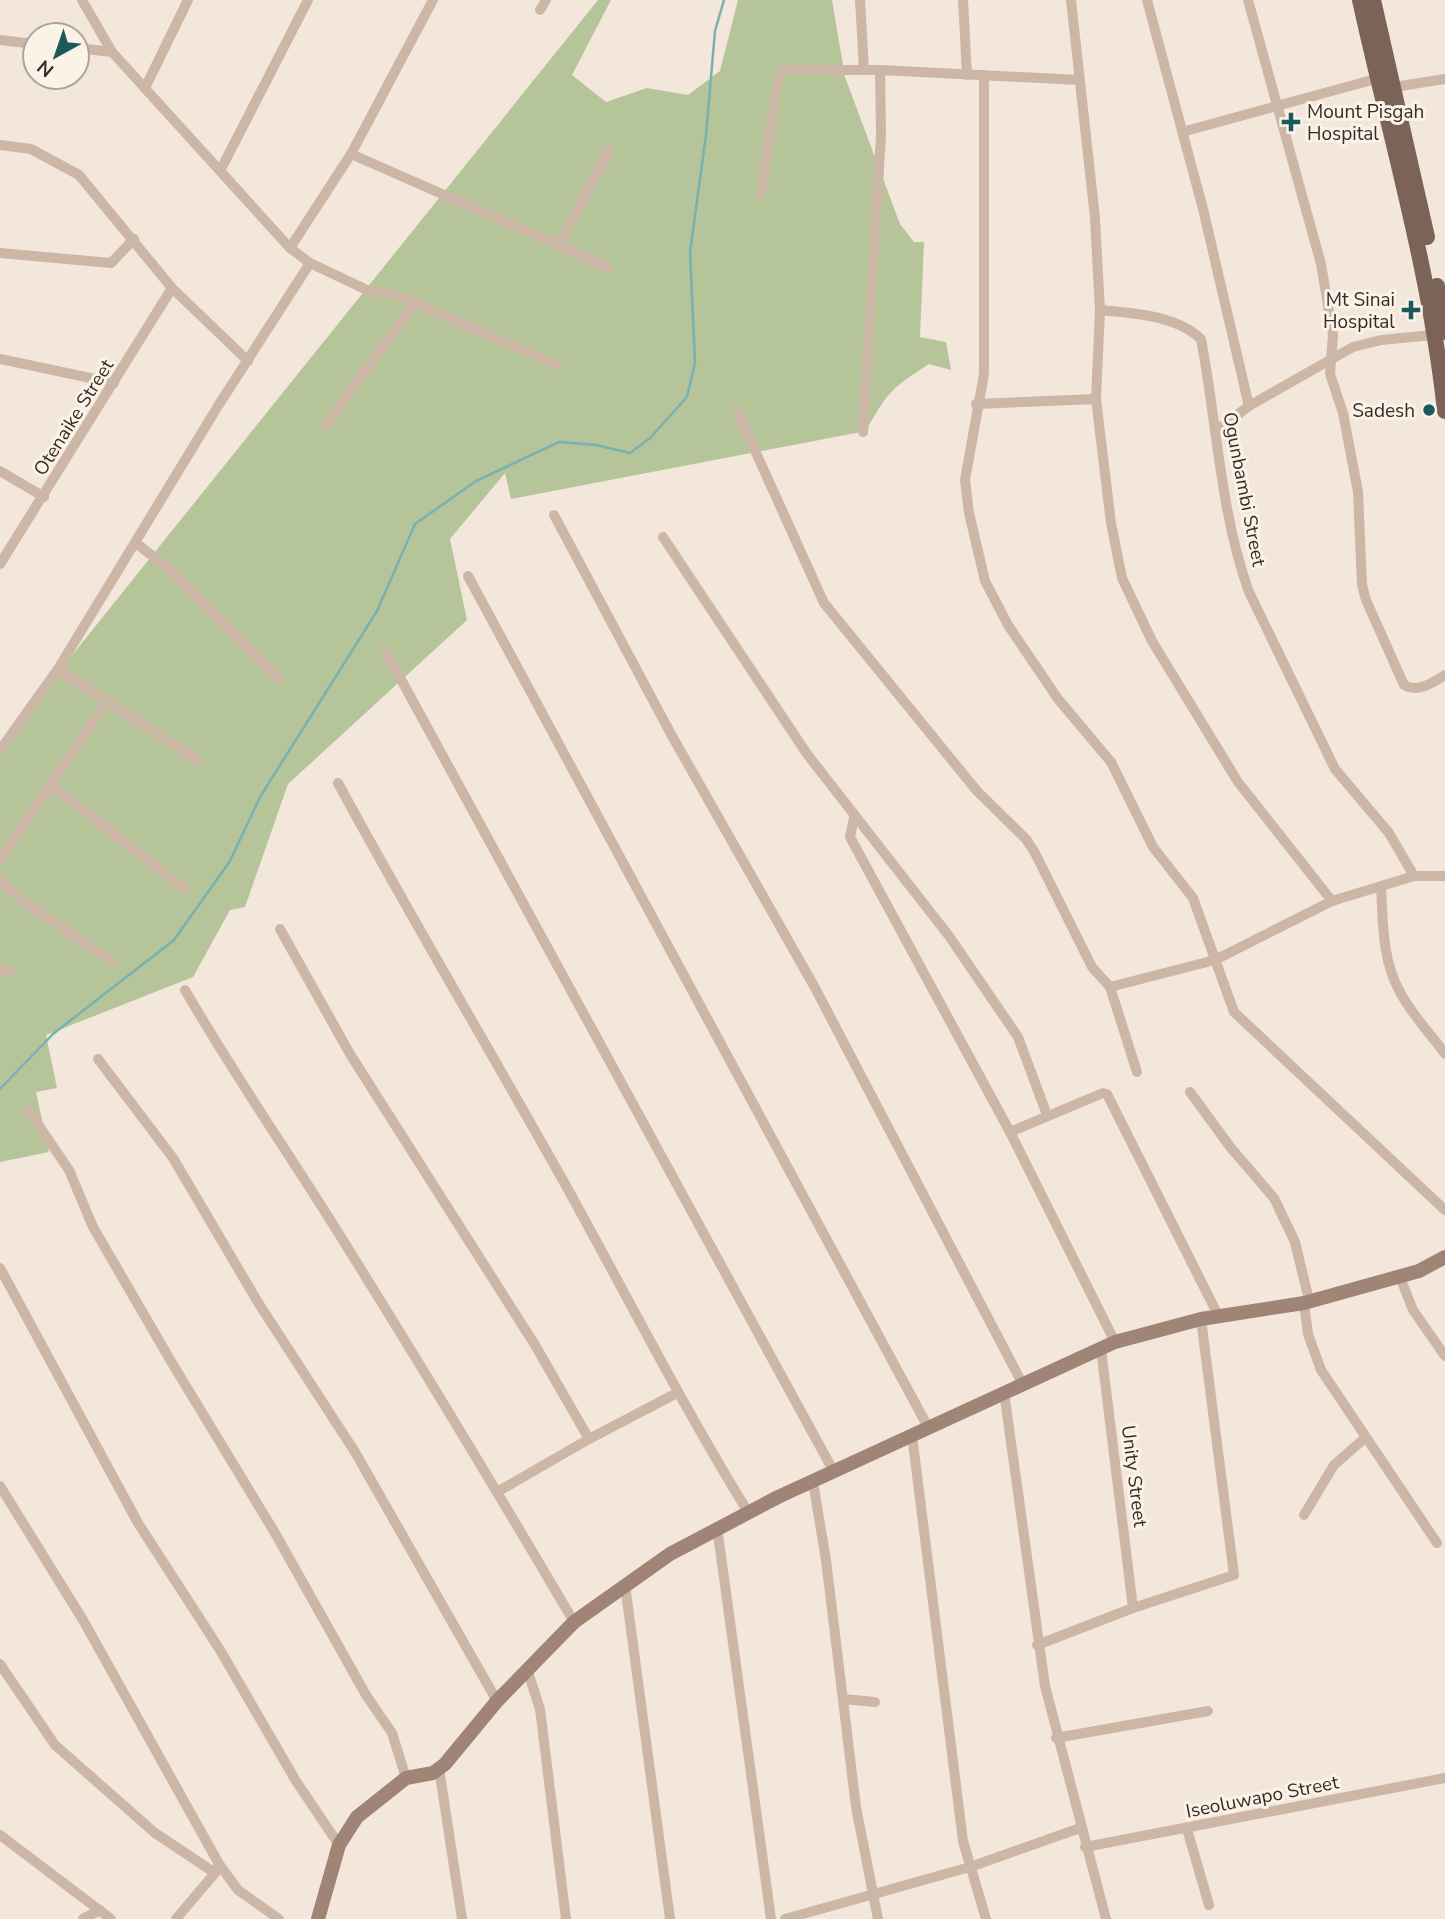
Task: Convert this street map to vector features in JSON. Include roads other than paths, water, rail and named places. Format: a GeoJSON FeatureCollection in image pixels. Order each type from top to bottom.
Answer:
{"type":"FeatureCollection","features":[{"type":"Feature","properties":{"kind":"main road"},"geometry":{"type":"LineString","coordinates":[[1360,0],[1403,171],[1439,333]]}},
{"type":"Feature","properties":{"kind":"main road"},"geometry":{"type":"LineString","coordinates":[[1373,0],[1441,281],[1439,333],[1445,411]]}},
{"type":"Feature","properties":{"kind":"street"},"geometry":{"type":"LineString","coordinates":[[82,0],[112,52],[290,248],[310,263],[367,290],[397,295],[415,302],[557,365]]}},
{"type":"Feature","properties":{"kind":"street"},"geometry":{"type":"LineString","coordinates":[[145,88],[188,0]]}},
{"type":"Feature","properties":{"kind":"street"},"geometry":{"type":"LineString","coordinates":[[221,169],[308,0]]}},
{"type":"Feature","properties":{"kind":"street"},"geometry":{"type":"LineString","coordinates":[[290,248],[351,154],[433,0]]}},
{"type":"Feature","properties":{"kind":"street"},"geometry":{"type":"LineString","coordinates":[[860,0],[864,70]]}},
{"type":"Feature","properties":{"kind":"street"},"geometry":{"type":"LineString","coordinates":[[963,0],[967,75]]}},
{"type":"Feature","properties":{"kind":"street"},"geometry":{"type":"LineString","coordinates":[[1071,0],[1095,218],[1100,310],[1096,399],[1111,523],[1122,578],[1152,641],[1238,782],[1332,901]]}},
{"type":"Feature","properties":{"kind":"street"},"geometry":{"type":"LineString","coordinates":[[1147,0],[1249,406]]}},
{"type":"Feature","properties":{"kind":"street"},"geometry":{"type":"LineString","coordinates":[[1248,0],[1321,264],[1333,335],[1330,374],[1343,413],[1358,492],[1362,585],[1366,600],[1404,685],[1410,689],[1420,688],[1445,676]]}},
{"type":"Feature","properties":{"kind":"street"},"geometry":{"type":"LineString","coordinates":[[0,40],[21,42]]}},
{"type":"Feature","properties":{"kind":"street"},"geometry":{"type":"LineString","coordinates":[[91,50],[112,52]]}},
{"type":"Feature","properties":{"kind":"street"},"geometry":{"type":"LineString","coordinates":[[863,432],[881,135],[880,70]]}},
{"type":"Feature","properties":{"kind":"street"},"geometry":{"type":"LineString","coordinates":[[761,194],[780,73],[880,70],[1079,80]]}},
{"type":"Feature","properties":{"kind":"street"},"geometry":{"type":"LineString","coordinates":[[984,75],[984,374],[982,394],[976,404],[965,480],[969,513],[985,580],[1009,625],[1058,699],[1111,762],[1153,847],[1193,898],[1229,1003],[1239,1018],[1445,1210]]}},
{"type":"Feature","properties":{"kind":"street"},"geometry":{"type":"LineString","coordinates":[[1182,132],[1379,78]]}},
{"type":"Feature","properties":{"kind":"street"},"geometry":{"type":"LineString","coordinates":[[1394,87],[1445,79]]}},
{"type":"Feature","properties":{"kind":"street"},"geometry":{"type":"LineString","coordinates":[[0,145],[31,149],[79,175],[172,288],[248,361]]}},
{"type":"Feature","properties":{"kind":"street"},"geometry":{"type":"LineString","coordinates":[[559,245],[609,149]]}},
{"type":"Feature","properties":{"kind":"street"},"geometry":{"type":"LineString","coordinates":[[351,154],[608,267]]}},
{"type":"Feature","properties":{"kind":"street"},"geometry":{"type":"LineString","coordinates":[[0,253],[111,263],[134,239]]}},
{"type":"Feature","properties":{"kind":"street"},"geometry":{"type":"LineString","coordinates":[[0,750],[58,669],[218,406],[310,263]]}},
{"type":"Feature","properties":{"kind":"street","name":"Otenaike Street"},"geometry":{"type":"LineString","coordinates":[[0,564],[172,288]]}},
{"type":"Feature","properties":{"kind":"street"},"geometry":{"type":"LineString","coordinates":[[326,425],[415,302]]}},
{"type":"Feature","properties":{"kind":"street","name":"Ogunbambi Street"},"geometry":{"type":"LineString","coordinates":[[1100,310],[1150,316],[1190,330],[1202,340],[1240,569],[1257,612],[1335,769],[1389,833],[1414,876]]}},
{"type":"Feature","properties":{"kind":"street"},"geometry":{"type":"LineString","coordinates":[[1216,431],[1249,406],[1353,347],[1439,333]]}},
{"type":"Feature","properties":{"kind":"street"},"geometry":{"type":"LineString","coordinates":[[0,359],[114,383]]}},
{"type":"Feature","properties":{"kind":"street"},"geometry":{"type":"LineString","coordinates":[[976,404],[1096,399]]}},
{"type":"Feature","properties":{"kind":"street"},"geometry":{"type":"LineString","coordinates":[[738,413],[824,603],[976,791],[1026,839],[1093,967],[1110,987],[1137,1072]]}},
{"type":"Feature","properties":{"kind":"street"},"geometry":{"type":"LineString","coordinates":[[3,476],[44,497]]}},
{"type":"Feature","properties":{"kind":"street"},"geometry":{"type":"LineString","coordinates":[[554,515],[671,736],[814,986],[1022,1383]]}},
{"type":"Feature","properties":{"kind":"street"},"geometry":{"type":"LineString","coordinates":[[663,537],[799,743],[854,818],[949,936],[1018,1037],[1047,1115]]}},
{"type":"Feature","properties":{"kind":"street"},"geometry":{"type":"LineString","coordinates":[[136,542],[165,566],[278,678]]}},
{"type":"Feature","properties":{"kind":"street"},"geometry":{"type":"LineString","coordinates":[[468,576],[928,1427]]}},
{"type":"Feature","properties":{"kind":"street"},"geometry":{"type":"LineString","coordinates":[[386,652],[834,1472]]}},
{"type":"Feature","properties":{"kind":"street"},"geometry":{"type":"LineString","coordinates":[[58,669],[106,703],[197,760]]}},
{"type":"Feature","properties":{"kind":"street"},"geometry":{"type":"LineString","coordinates":[[0,860],[106,703]]}},
{"type":"Feature","properties":{"kind":"street"},"geometry":{"type":"LineString","coordinates":[[338,783],[418,931],[570,1194],[677,1393],[748,1512]]}},
{"type":"Feature","properties":{"kind":"street"},"geometry":{"type":"LineString","coordinates":[[51,785],[185,889]]}},
{"type":"Feature","properties":{"kind":"street","name":"Unity Street"},"geometry":{"type":"LineString","coordinates":[[854,818],[850,836],[1010,1132],[1108,1346],[1133,1608]]}},
{"type":"Feature","properties":{"kind":"street"},"geometry":{"type":"LineString","coordinates":[[1110,987],[1215,960],[1332,901],[1414,876],[1445,876]]}},
{"type":"Feature","properties":{"kind":"street"},"geometry":{"type":"LineString","coordinates":[[0,879],[24,902],[112,961]]}},
{"type":"Feature","properties":{"kind":"street"},"geometry":{"type":"LineString","coordinates":[[1381,886],[1385,948],[1391,971],[1400,994],[1445,1054]]}},
{"type":"Feature","properties":{"kind":"street"},"geometry":{"type":"LineString","coordinates":[[280,929],[351,1054],[535,1345],[589,1439]]}},
{"type":"Feature","properties":{"kind":"street"},"geometry":{"type":"LineString","coordinates":[[185,990],[224,1057],[275,1132],[497,1492],[573,1622]]}},
{"type":"Feature","properties":{"kind":"street"},"geometry":{"type":"LineString","coordinates":[[98,1059],[173,1158],[259,1304],[355,1452],[497,1701]]}},
{"type":"Feature","properties":{"kind":"street"},"geometry":{"type":"LineString","coordinates":[[1190,1092],[1231,1148],[1274,1198],[1295,1242],[1307,1302],[1313,1353],[1365,1438],[1437,1543]]}},
{"type":"Feature","properties":{"kind":"street"},"geometry":{"type":"LineString","coordinates":[[1010,1132],[1103,1093],[1107,1094],[1219,1317]]}},
{"type":"Feature","properties":{"kind":"street"},"geometry":{"type":"LineString","coordinates":[[29,1111],[69,1170],[93,1227],[275,1532],[366,1695],[392,1733],[406,1778]]}},
{"type":"Feature","properties":{"kind":"street"},"geometry":{"type":"LineString","coordinates":[[318,1919],[339,1845],[357,1817],[406,1778],[433,1773],[439,1768],[497,1701],[573,1622],[625,1585],[717,1527],[1022,1383],[1108,1346],[1201,1320],[1307,1302],[1400,1277],[1445,1257]]}},
{"type":"Feature","properties":{"kind":"street"},"geometry":{"type":"LineString","coordinates":[[0,1268],[138,1522],[220,1650],[296,1782],[339,1845]]}},
{"type":"Feature","properties":{"kind":"street"},"geometry":{"type":"LineString","coordinates":[[1400,1277],[1413,1310],[1445,1356]]}},
{"type":"Feature","properties":{"kind":"street"},"geometry":{"type":"LineString","coordinates":[[1037,1646],[1133,1608],[1234,1576],[1201,1320]]}},
{"type":"Feature","properties":{"kind":"street"},"geometry":{"type":"LineString","coordinates":[[1004,1392],[1037,1646],[1056,1738],[1106,1919]]}},
{"type":"Feature","properties":{"kind":"street"},"geometry":{"type":"LineString","coordinates":[[497,1492],[589,1439],[677,1393]]}},
{"type":"Feature","properties":{"kind":"street"},"geometry":{"type":"LineString","coordinates":[[912,1435],[963,1841],[986,1919]]}},
{"type":"Feature","properties":{"kind":"street"},"geometry":{"type":"LineString","coordinates":[[1304,1515],[1334,1465],[1365,1438]]}},
{"type":"Feature","properties":{"kind":"street"},"geometry":{"type":"LineString","coordinates":[[814,1482],[843,1699],[872,1896],[878,1919]]}},
{"type":"Feature","properties":{"kind":"street"},"geometry":{"type":"LineString","coordinates":[[0,1486],[83,1620],[217,1869]]}},
{"type":"Feature","properties":{"kind":"street"},"geometry":{"type":"LineString","coordinates":[[717,1527],[771,1919]]}},
{"type":"Feature","properties":{"kind":"street"},"geometry":{"type":"LineString","coordinates":[[625,1585],[670,1919]]}},
{"type":"Feature","properties":{"kind":"street"},"geometry":{"type":"LineString","coordinates":[[0,1664],[55,1745],[155,1833],[217,1869],[238,1890],[279,1919]]}},
{"type":"Feature","properties":{"kind":"street"},"geometry":{"type":"LineString","coordinates":[[527,1669],[542,1720],[566,1919]]}},
{"type":"Feature","properties":{"kind":"street"},"geometry":{"type":"LineString","coordinates":[[843,1699],[875,1702]]}},
{"type":"Feature","properties":{"kind":"street"},"geometry":{"type":"LineString","coordinates":[[1056,1738],[1208,1712]]}},
{"type":"Feature","properties":{"kind":"street"},"geometry":{"type":"LineString","coordinates":[[439,1768],[462,1919]]}},
{"type":"Feature","properties":{"kind":"street","name":"Iseoluwapo Street"},"geometry":{"type":"LineString","coordinates":[[1085,1847],[1445,1778]]}},
{"type":"Feature","properties":{"kind":"street"},"geometry":{"type":"LineString","coordinates":[[785,1919],[970,1867],[1080,1828]]}},
{"type":"Feature","properties":{"kind":"street"},"geometry":{"type":"LineString","coordinates":[[1187,1829],[1209,1905]]}},
{"type":"Feature","properties":{"kind":"street"},"geometry":{"type":"LineString","coordinates":[[0,1835],[111,1919]]}},
{"type":"Feature","properties":{"kind":"street"},"geometry":{"type":"LineString","coordinates":[[176,1919],[217,1869]]}},
{"type":"Feature","properties":{"kind":"street"},"geometry":{"type":"LineString","coordinates":[[83,1919],[100,1910]]}},
{"type":"Feature","properties":{"kind":"waterway"},"geometry":{"type":"LineString","coordinates":[[0,1089],[53,1034],[174,940],[230,861],[260,797],[377,611],[415,524],[476,481],[559,442],[596,445],[630,453],[650,438],[687,397],[695,363],[690,252],[706,135],[715,31],[724,0]]}},
{"type":"Feature","properties":{"kind":"place","name":"Mount Pisgah Hospital"},"geometry":{"type":"Point","coordinates":[1291,122]}},
{"type":"Feature","properties":{"kind":"place","name":"Mt Sinai Hospital"},"geometry":{"type":"Point","coordinates":[1411,310]}},
{"type":"Feature","properties":{"kind":"place","name":"Sadesh"},"geometry":{"type":"Point","coordinates":[1429,410]}}]}
